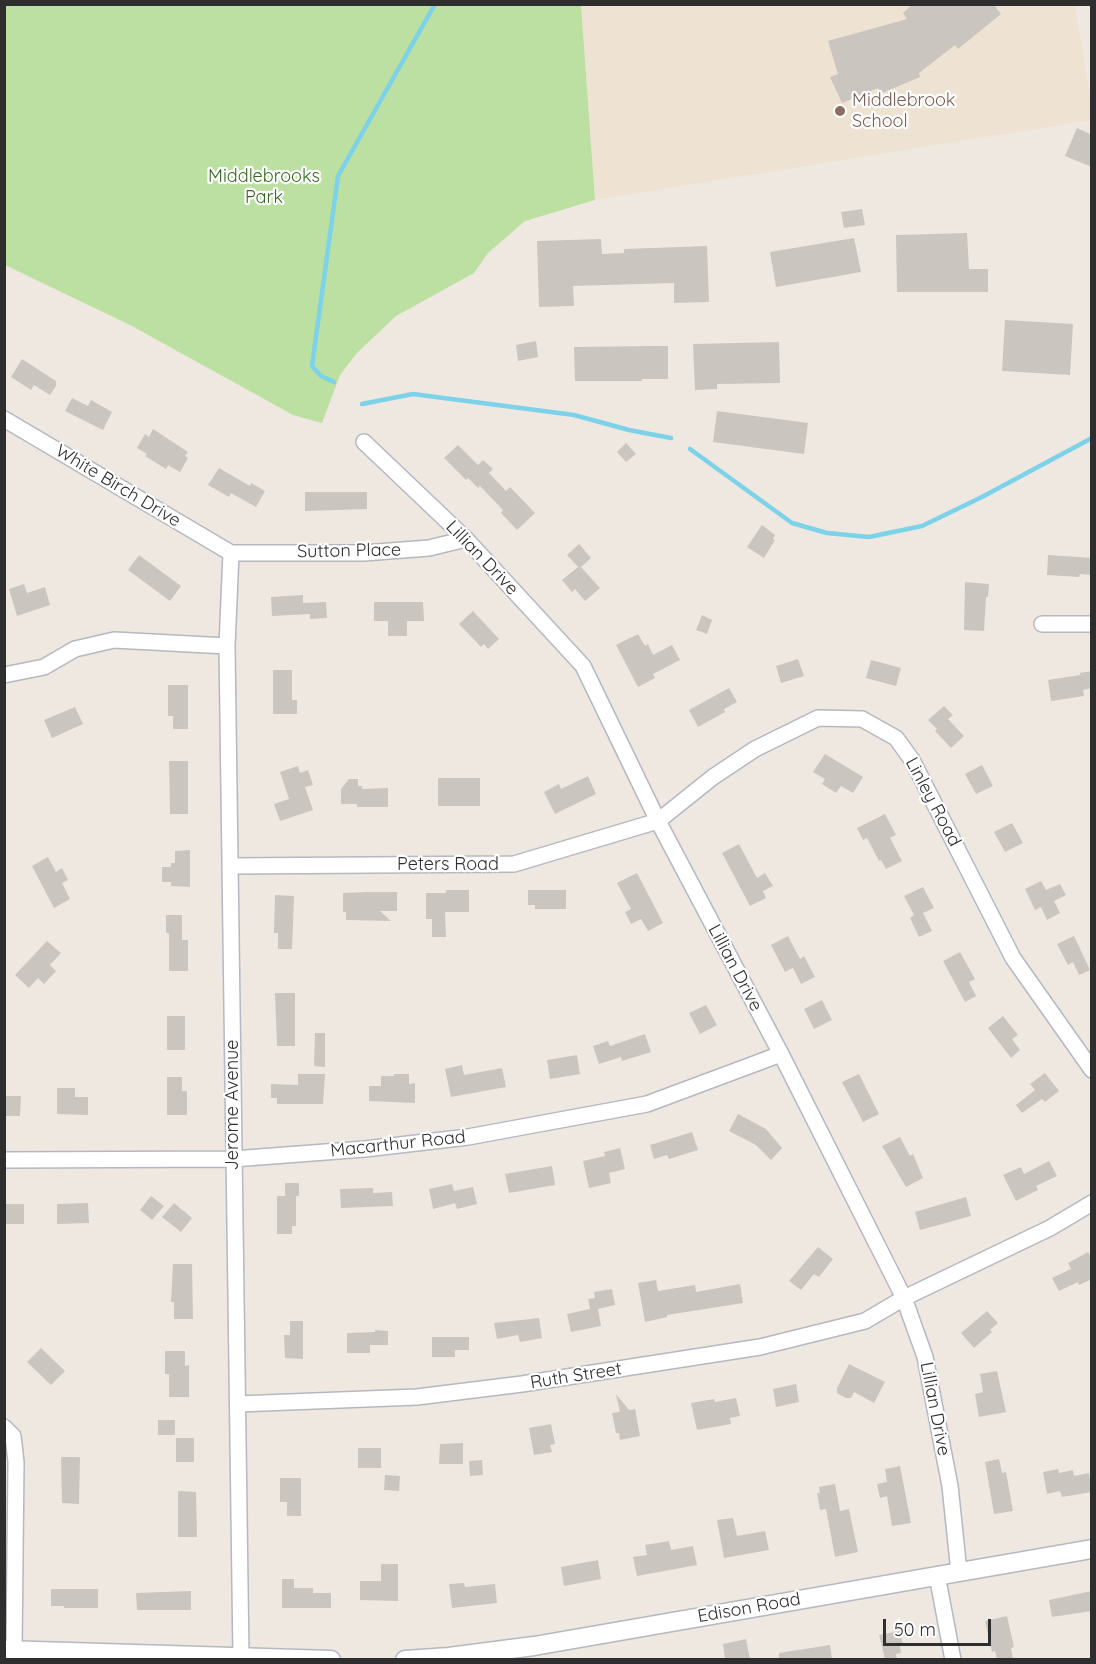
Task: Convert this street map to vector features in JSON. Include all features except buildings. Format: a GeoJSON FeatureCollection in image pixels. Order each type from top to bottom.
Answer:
{"type":"FeatureCollection","features":[{"type":"Feature","properties":{"kind":"street","name":"White Birch Drive"},"geometry":{"type":"LineString","coordinates":[[4,419],[231,553]]}},
{"type":"Feature","properties":{"kind":"street","name":"Lillian Drive"},"geometry":{"type":"LineString","coordinates":[[364,442],[466,539],[583,666],[658,820],[781,1054],[904,1298],[927,1368],[950,1486],[959,1572]]}},
{"type":"Feature","properties":{"kind":"street","name":"Sutton Place"},"geometry":{"type":"LineString","coordinates":[[231,553],[364,553],[429,548],[466,539]]}},
{"type":"Feature","properties":{"kind":"street","name":"Jerome Avenue"},"geometry":{"type":"LineString","coordinates":[[231,553],[226,646],[241,1657]]}},
{"type":"Feature","properties":{"kind":"street"},"geometry":{"type":"LineString","coordinates":[[1042,624],[1092,624]]}},
{"type":"Feature","properties":{"kind":"street"},"geometry":{"type":"LineString","coordinates":[[4,675],[44,667],[75,650],[114,640],[226,646]]}},
{"type":"Feature","properties":{"kind":"street","name":"Linley Road"},"geometry":{"type":"LineString","coordinates":[[658,820],[713,777],[755,749],[818,718],[862,719],[896,738],[912,760],[1013,958],[1092,1070]]}},
{"type":"Feature","properties":{"kind":"street","name":"Peters Road"},"geometry":{"type":"LineString","coordinates":[[231,866],[514,864],[658,820]]}},
{"type":"Feature","properties":{"kind":"street","name":"Macarthur Road"},"geometry":{"type":"LineString","coordinates":[[4,1160],[233,1159],[364,1149],[468,1137],[647,1104],[781,1054]]}},
{"type":"Feature","properties":{"kind":"street"},"geometry":{"type":"LineString","coordinates":[[904,1298],[1050,1228],[1092,1203]]}},
{"type":"Feature","properties":{"kind":"street","name":"Ruth Street"},"geometry":{"type":"LineString","coordinates":[[238,1404],[417,1397],[522,1384],[760,1347],[865,1321],[904,1298]]}},
{"type":"Feature","properties":{"kind":"street"},"geometry":{"type":"LineString","coordinates":[[4,1427],[13,1436],[16,1462],[9,1650],[331,1659]]}},
{"type":"Feature","properties":{"kind":"street","name":"Edison Road"},"geometry":{"type":"LineString","coordinates":[[405,1659],[449,1657],[534,1646],[1092,1549]]}},
{"type":"Feature","properties":{"kind":"street"},"geometry":{"type":"LineString","coordinates":[[938,1575],[953,1659]]}},
{"type":"Feature","properties":{"kind":"shaded area","name":"Middlebrook School"},"geometry":{"type":"Polygon","coordinates":[[[581,5],[1075,5],[1091,101],[1091,120],[595,200],[581,5]]]}},
{"type":"Feature","properties":{"kind":"green space","name":"Middlebrooks Park"},"geometry":{"type":"Polygon","coordinates":[[[581,5],[595,200],[525,221],[488,253],[474,273],[396,316],[357,353],[340,375],[322,423],[293,415],[132,326],[5,265],[4,6],[581,5]]]}},
{"type":"Feature","properties":{"kind":"waterway"},"geometry":{"type":"LineString","coordinates":[[334,382],[321,376],[312,366],[338,176],[435,4]]}},
{"type":"Feature","properties":{"kind":"waterway"},"geometry":{"type":"LineString","coordinates":[[362,404],[413,394],[574,415],[629,430],[671,438]]}},
{"type":"Feature","properties":{"kind":"waterway"},"geometry":{"type":"LineString","coordinates":[[690,449],[792,523],[827,533],[869,537],[922,526],[982,497],[1092,438]]}},
{"type":"Feature","properties":{"kind":"place","name":"Middlebrook School"},"geometry":{"type":"Point","coordinates":[840,111]}}]}
